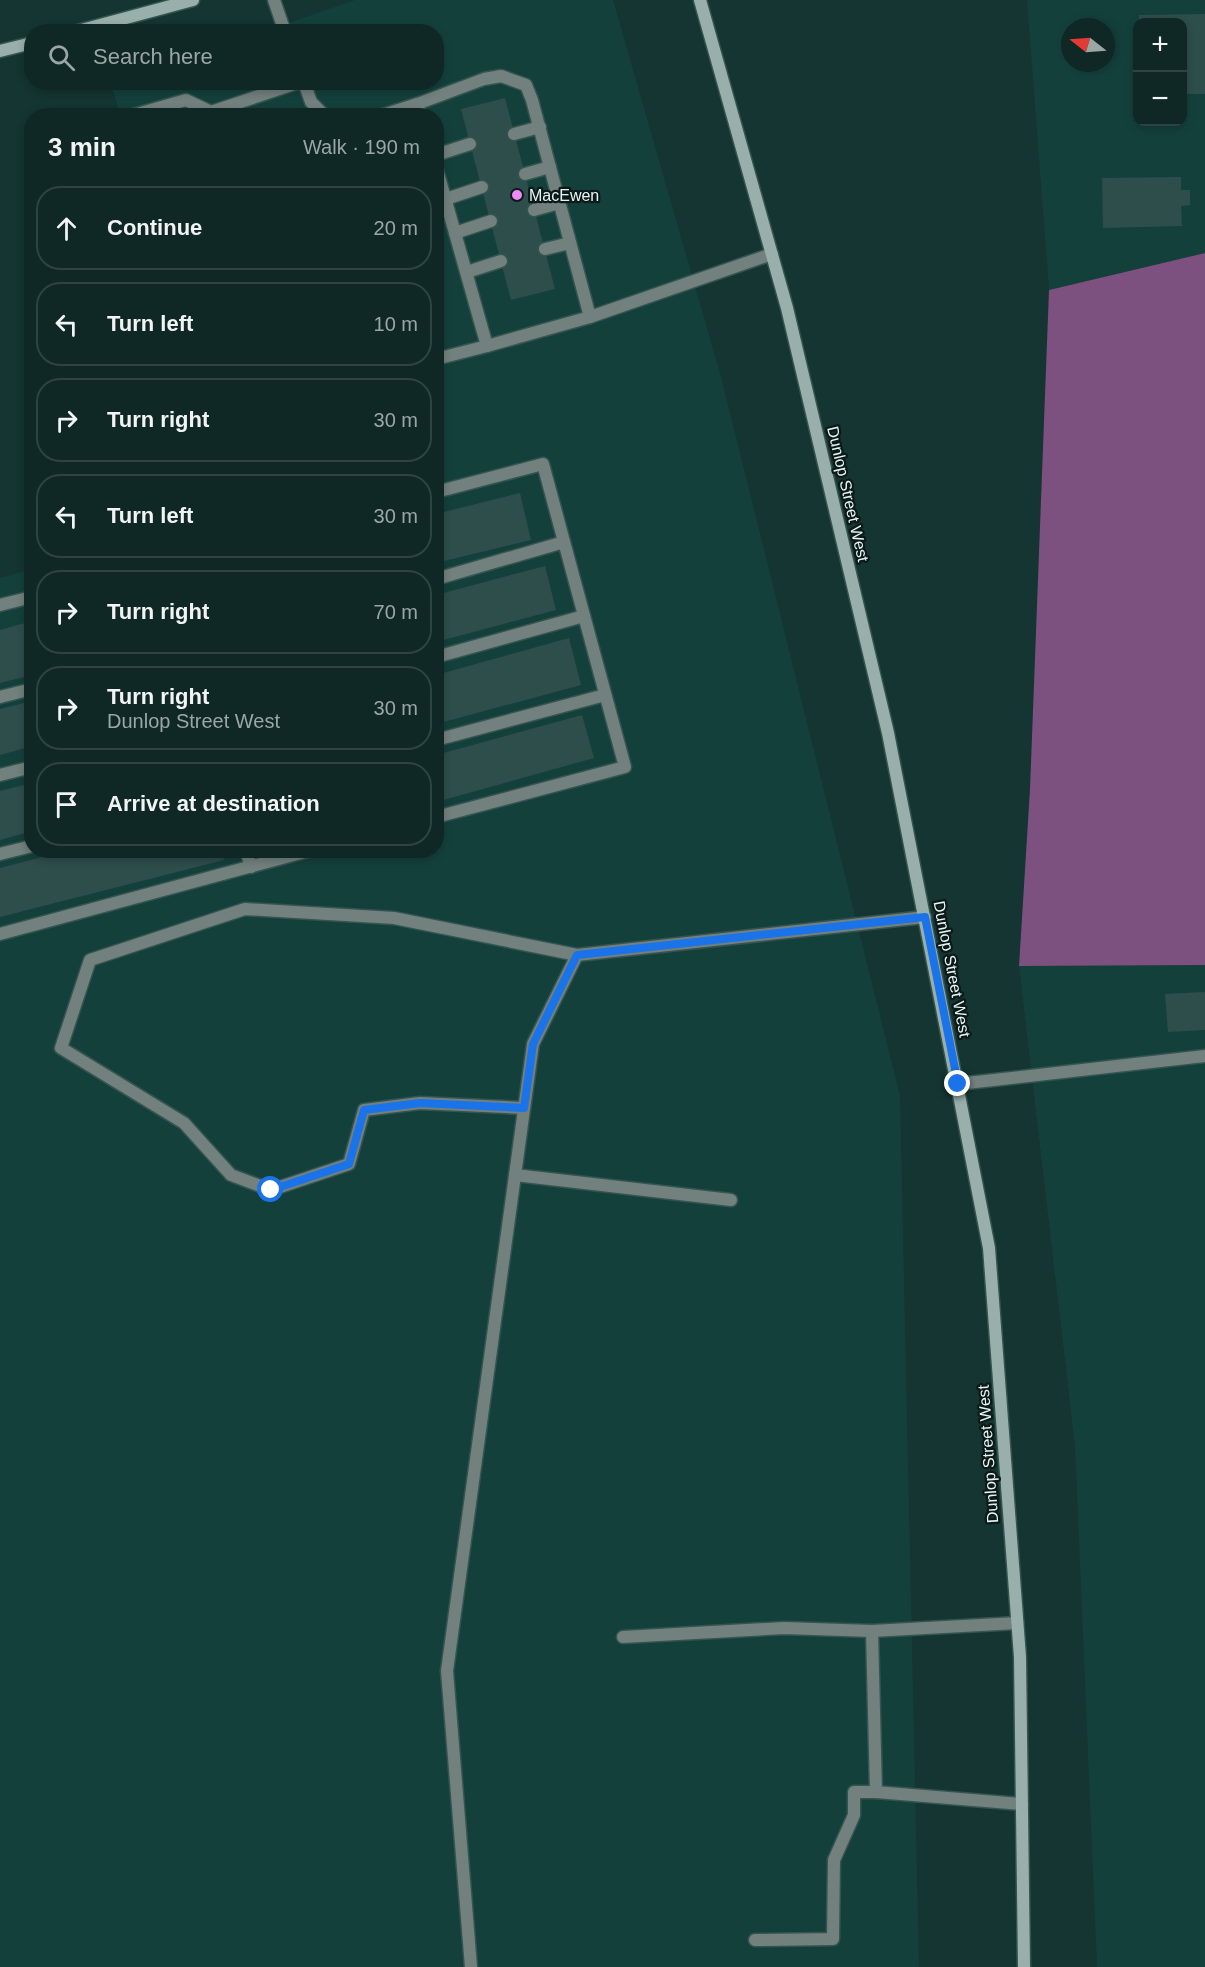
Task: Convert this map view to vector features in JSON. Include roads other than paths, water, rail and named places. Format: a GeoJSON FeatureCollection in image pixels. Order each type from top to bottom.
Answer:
{"type":"FeatureCollection","features":[{"type":"Feature","properties":{"kind":"main road"},"geometry":{"type":"LineString","coordinates":[[104,24],[194,0]]}},
{"type":"Feature","properties":{"kind":"main road","name":"Dunlop Street West"},"geometry":{"type":"LineString","coordinates":[[700,0],[772,254],[888,733],[989,1248],[1017,1623],[1024,1967]]}},
{"type":"Feature","properties":{"kind":"main road"},"geometry":{"type":"LineString","coordinates":[[0,51],[24,45]]}},
{"type":"Feature","properties":{"kind":"lane"},"geometry":{"type":"LineString","coordinates":[[274,0],[282,24]]}},
{"type":"Feature","properties":{"kind":"lane"},"geometry":{"type":"LineString","coordinates":[[423,108],[484,79],[501,76],[526,85],[540,127],[590,317]]}},
{"type":"Feature","properties":{"kind":"lane"},"geometry":{"type":"LineString","coordinates":[[220,108],[277,90]]}},
{"type":"Feature","properties":{"kind":"lane"},"geometry":{"type":"LineString","coordinates":[[306,90],[311,102],[317,108]]}},
{"type":"Feature","properties":{"kind":"lane"},"geometry":{"type":"LineString","coordinates":[[154,108],[178,100],[189,101],[198,108]]}},
{"type":"Feature","properties":{"kind":"lane"},"geometry":{"type":"LineString","coordinates":[[514,134],[540,127]]}},
{"type":"Feature","properties":{"kind":"lane"},"geometry":{"type":"LineString","coordinates":[[444,152],[470,144]]}},
{"type":"Feature","properties":{"kind":"lane"},"geometry":{"type":"LineString","coordinates":[[525,174],[550,167]]}},
{"type":"Feature","properties":{"kind":"lane"},"geometry":{"type":"LineString","coordinates":[[446,199],[482,187]]}},
{"type":"Feature","properties":{"kind":"lane"},"geometry":{"type":"LineString","coordinates":[[444,192],[487,346]]}},
{"type":"Feature","properties":{"kind":"lane"},"geometry":{"type":"LineString","coordinates":[[534,210],[560,203]]}},
{"type":"Feature","properties":{"kind":"lane"},"geometry":{"type":"LineString","coordinates":[[455,233],[491,221]]}},
{"type":"Feature","properties":{"kind":"lane"},"geometry":{"type":"LineString","coordinates":[[545,249],[570,243]]}},
{"type":"Feature","properties":{"kind":"lane"},"geometry":{"type":"LineString","coordinates":[[444,357],[590,317],[772,254]]}},
{"type":"Feature","properties":{"kind":"lane"},"geometry":{"type":"LineString","coordinates":[[467,272],[501,261]]}},
{"type":"Feature","properties":{"kind":"lane"},"geometry":{"type":"LineString","coordinates":[[444,490],[543,464],[625,766],[444,815]]}},
{"type":"Feature","properties":{"kind":"lane"},"geometry":{"type":"LineString","coordinates":[[444,577],[564,542]]}},
{"type":"Feature","properties":{"kind":"lane"},"geometry":{"type":"LineString","coordinates":[[0,605],[24,599]]}},
{"type":"Feature","properties":{"kind":"lane"},"geometry":{"type":"LineString","coordinates":[[444,655],[584,616]]}},
{"type":"Feature","properties":{"kind":"lane"},"geometry":{"type":"LineString","coordinates":[[0,697],[24,691]]}},
{"type":"Feature","properties":{"kind":"lane"},"geometry":{"type":"LineString","coordinates":[[444,738],[605,695]]}},
{"type":"Feature","properties":{"kind":"lane"},"geometry":{"type":"LineString","coordinates":[[0,775],[24,769]]}},
{"type":"Feature","properties":{"kind":"lane"},"geometry":{"type":"LineString","coordinates":[[0,854],[24,848]]}},
{"type":"Feature","properties":{"kind":"lane"},"geometry":{"type":"LineString","coordinates":[[248,858],[251,867]]}},
{"type":"Feature","properties":{"kind":"lane"},"geometry":{"type":"LineString","coordinates":[[0,934],[283,858]]}},
{"type":"Feature","properties":{"kind":"lane"},"geometry":{"type":"LineString","coordinates":[[524,1108],[420,1103],[364,1110],[349,1164],[271,1190],[231,1175],[184,1123],[61,1048],[90,960],[245,909],[394,918],[577,955],[925,917]]}},
{"type":"Feature","properties":{"kind":"lane"},"geometry":{"type":"LineString","coordinates":[[471,1967],[447,1671],[533,1044],[577,955]]}},
{"type":"Feature","properties":{"kind":"lane"},"geometry":{"type":"LineString","coordinates":[[958,1084],[1205,1056]]}},
{"type":"Feature","properties":{"kind":"lane"},"geometry":{"type":"LineString","coordinates":[[515,1175],[731,1200]]}},
{"type":"Feature","properties":{"kind":"lane"},"geometry":{"type":"LineString","coordinates":[[623,1637],[784,1628],[872,1631],[1017,1623]]}},
{"type":"Feature","properties":{"kind":"lane"},"geometry":{"type":"LineString","coordinates":[[872,1631],[876,1792]]}},
{"type":"Feature","properties":{"kind":"lane"},"geometry":{"type":"LineString","coordinates":[[755,1940],[833,1939],[834,1860],[854,1815],[854,1792],[1022,1804]]}},
{"type":"Feature","properties":{"kind":"place","name":"MacEwen"},"geometry":{"type":"Point","coordinates":[517,195]}}]}
